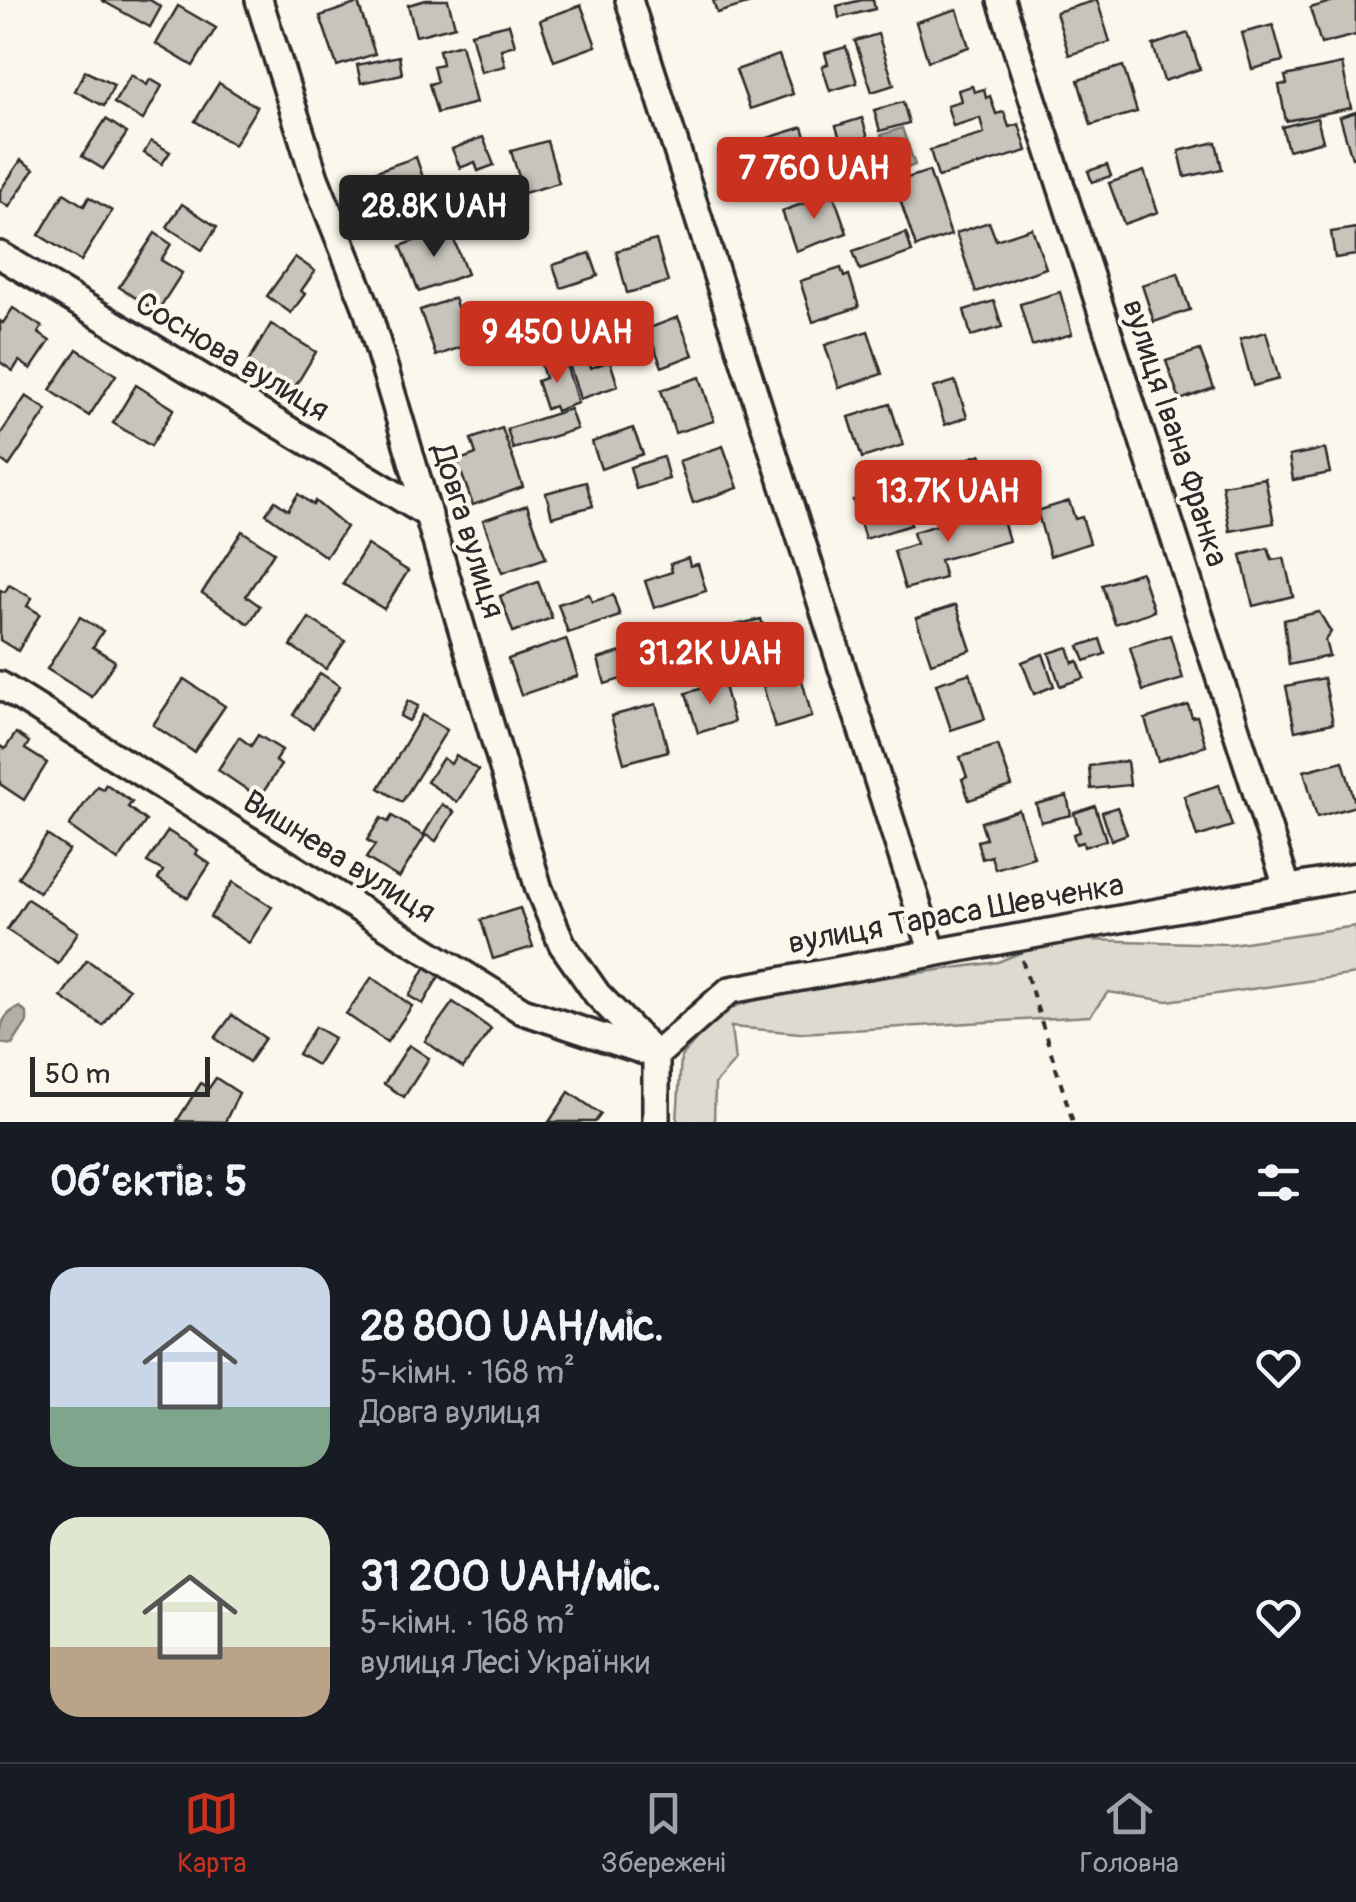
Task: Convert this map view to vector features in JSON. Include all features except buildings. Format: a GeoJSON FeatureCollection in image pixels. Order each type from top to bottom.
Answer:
{"type":"FeatureCollection","features":[{"type":"Feature","properties":{"kind":"street","name":"Довга вулиця"},"geometry":{"type":"LineString","coordinates":[[259,0],[315,178],[366,306],[539,890],[562,944],[596,994],[656,1055]]}},
{"type":"Feature","properties":{"kind":"street"},"geometry":{"type":"LineString","coordinates":[[628,0],[933,953]]}},
{"type":"Feature","properties":{"kind":"street","name":"вулиця Івана Франка"},"geometry":{"type":"LineString","coordinates":[[1001,0],[1287,887]]}},
{"type":"Feature","properties":{"kind":"street","name":"Соснова вулиця"},"geometry":{"type":"LineString","coordinates":[[0,254],[430,516]]}},
{"type":"Feature","properties":{"kind":"street","name":"Вишнева вулиця"},"geometry":{"type":"LineString","coordinates":[[0,686],[523,1011],[656,1055]]}},
{"type":"Feature","properties":{"kind":"street","name":"вулиця Тараса Шевченка"},"geometry":{"type":"LineString","coordinates":[[656,1055],[730,990],[1356,876]]}},
{"type":"Feature","properties":{"kind":"street"},"geometry":{"type":"LineString","coordinates":[[656,1055],[656,1122]]}},
{"type":"Feature","properties":{"kind":"path"},"geometry":{"type":"LineString","coordinates":[[1014,936],[1073,1122]]}},
{"type":"Feature","properties":{"kind":"shaded area"},"geometry":{"type":"Polygon","coordinates":[[[902,128],[915,165],[894,173],[881,135],[902,128]]]}},
{"type":"Feature","properties":{"kind":"shaded area"},"geometry":{"type":"Polygon","coordinates":[[[1356,926],[1356,974],[1168,1001],[1108,992],[1090,1016],[800,1033],[731,1027],[735,1061],[715,1084],[714,1122],[677,1122],[681,1057],[723,1010],[785,991],[998,962],[1053,939],[1231,944],[1356,926]]]}},
{"type":"Feature","properties":{"kind":"shaded area"},"geometry":{"type":"Polygon","coordinates":[[[20,1007],[27,1014],[27,1022],[12,1045],[0,1043],[4,1021],[20,1007]]]}}]}
